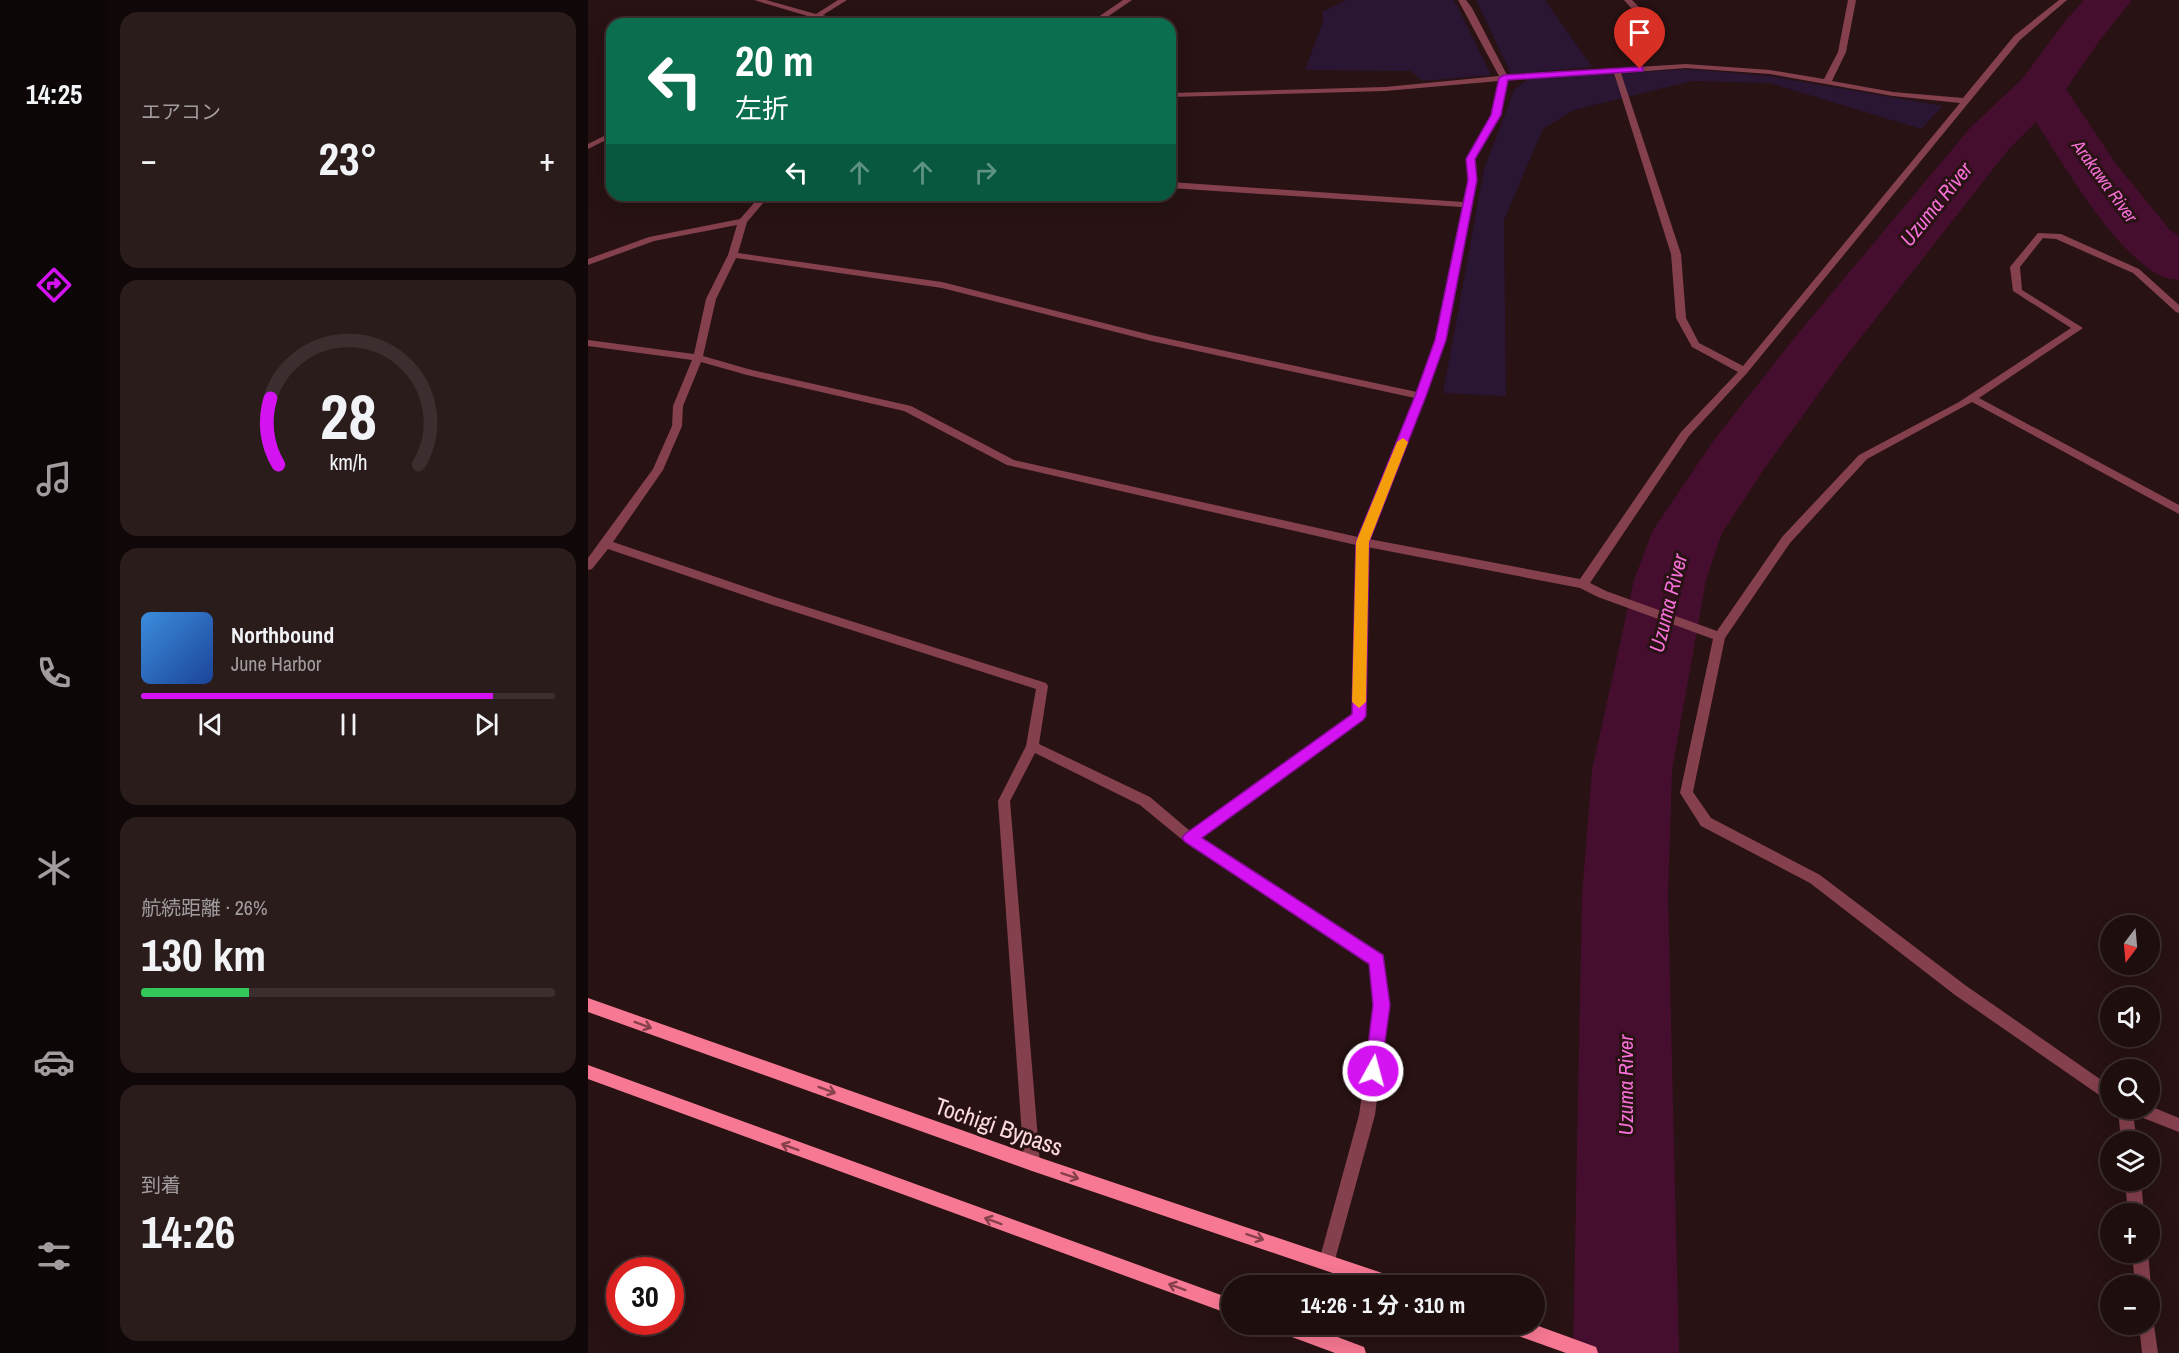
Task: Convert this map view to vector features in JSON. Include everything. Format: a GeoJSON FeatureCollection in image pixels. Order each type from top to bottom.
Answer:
{"type":"FeatureCollection","features":[{"type":"Feature","properties":{"kind":"main road","name":"Tochigi Bypass"},"geometry":{"type":"LineString","coordinates":[[588,1005],[1032,1163],[1366,1275]]}},
{"type":"Feature","properties":{"kind":"main road"},"geometry":{"type":"LineString","coordinates":[[588,1072],[1221,1303]]}},
{"type":"Feature","properties":{"kind":"main road"},"geometry":{"type":"LineString","coordinates":[[1309,1335],[1358,1353]]}},
{"type":"Feature","properties":{"kind":"main road"},"geometry":{"type":"LineString","coordinates":[[1539,1335],[1590,1353]]}},
{"type":"Feature","properties":{"kind":"street"},"geometry":{"type":"LineString","coordinates":[[758,0],[825,18]]}},
{"type":"Feature","properties":{"kind":"street"},"geometry":{"type":"LineString","coordinates":[[814,18],[843,0]]}},
{"type":"Feature","properties":{"kind":"street"},"geometry":{"type":"LineString","coordinates":[[1101,18],[1128,0]]}},
{"type":"Feature","properties":{"kind":"street"},"geometry":{"type":"LineString","coordinates":[[1190,838],[1359,716],[1362,542],[1421,396],[1440,340],[1473,180],[1471,159],[1496,115],[1504,78],[1462,0]]}},
{"type":"Feature","properties":{"kind":"street"},"geometry":{"type":"LineString","coordinates":[[1628,0],[1636,8]]}},
{"type":"Feature","properties":{"kind":"street"},"geometry":{"type":"LineString","coordinates":[[1827,82],[1842,52],[1852,0]]}},
{"type":"Feature","properties":{"kind":"street"},"geometry":{"type":"LineString","coordinates":[[1583,584],[1685,434],[1744,371],[2017,38],[2063,0]]}},
{"type":"Feature","properties":{"kind":"street"},"geometry":{"type":"LineString","coordinates":[[1176,95],[1385,89],[1504,78],[1686,66],[1770,72],[1893,94],[1965,101]]}},
{"type":"Feature","properties":{"kind":"street"},"geometry":{"type":"LineString","coordinates":[[1617,71],[1676,254],[1681,318],[1695,345],[1744,371]]}},
{"type":"Feature","properties":{"kind":"street"},"geometry":{"type":"LineString","coordinates":[[588,147],[606,137]]}},
{"type":"Feature","properties":{"kind":"street"},"geometry":{"type":"LineString","coordinates":[[1176,185],[1467,205]]}},
{"type":"Feature","properties":{"kind":"street"},"geometry":{"type":"LineString","coordinates":[[588,566],[658,470],[677,426],[678,406],[698,358],[711,299],[733,255],[743,221],[761,201]]}},
{"type":"Feature","properties":{"kind":"street"},"geometry":{"type":"LineString","coordinates":[[588,262],[652,239],[743,221]]}},
{"type":"Feature","properties":{"kind":"street"},"geometry":{"type":"LineString","coordinates":[[2100,1087],[1960,990],[1815,879],[1706,822],[1686,793],[1719,637],[1786,540],[1863,457],[1972,398],[2078,328],[2018,291],[2014,267],[2041,235],[2058,236],[2136,271],[2179,310]]}},
{"type":"Feature","properties":{"kind":"street"},"geometry":{"type":"LineString","coordinates":[[733,255],[942,285],[1151,338],[1421,396]]}},
{"type":"Feature","properties":{"kind":"street"},"geometry":{"type":"LineString","coordinates":[[588,343],[698,358],[747,372],[907,408],[1011,463],[1362,542],[1583,584],[1602,594],[1719,637]]}},
{"type":"Feature","properties":{"kind":"street"},"geometry":{"type":"LineString","coordinates":[[1972,398],[2179,510]]}},
{"type":"Feature","properties":{"kind":"street"},"geometry":{"type":"LineString","coordinates":[[606,544],[771,600],[1042,686],[1032,746],[1004,801],[1032,1163]]}},
{"type":"Feature","properties":{"kind":"street"},"geometry":{"type":"LineString","coordinates":[[1032,746],[1144,801],[1190,838],[1377,960],[1382,1005],[1367,1115],[1327,1261]]}},
{"type":"Feature","properties":{"kind":"street"},"geometry":{"type":"LineString","coordinates":[[2160,1117],[2179,1125]]}},
{"type":"Feature","properties":{"kind":"street"},"geometry":{"type":"LineString","coordinates":[[2148,1335],[2150,1353]]}},
{"type":"Feature","properties":{"kind":"shaded area"},"geometry":{"type":"Polygon","coordinates":[[[1346,0],[1453,0],[1491,75],[1422,81],[1411,71],[1305,70],[1323,22],[1322,12],[1346,0]]]}},
{"type":"Feature","properties":{"kind":"shaded area"},"geometry":{"type":"Polygon","coordinates":[[[1476,0],[1545,0],[1592,67],[1511,74],[1476,0]]]}},
{"type":"Feature","properties":{"kind":"shaded area"},"geometry":{"type":"Polygon","coordinates":[[[1689,69],[1769,76],[1943,106],[1921,129],[1770,83],[1692,81],[1574,110],[1543,129],[1504,220],[1506,396],[1443,393],[1484,169],[1514,90],[1528,79],[1689,69]]]}},
{"type":"Feature","properties":{"kind":"waterway","name":"Uzuma River"},"geometry":{"type":"LineString","coordinates":[[2041,89],[2083,30],[2109,0]]}},
{"type":"Feature","properties":{"kind":"waterway","name":"Uzuma River"},"geometry":{"type":"LineString","coordinates":[[1626,1353],[1625,896],[1632,770],[1670,580],[1688,530],[1738,456],[1818,350],[1989,139],[2041,89]]}},
{"type":"Feature","properties":{"kind":"waterway","name":"Arakawa River"},"geometry":{"type":"LineString","coordinates":[[2041,89],[2096,174],[2150,242],[2179,263]]}},
{"type":"Feature","properties":{"kind":"slow traffic"},"geometry":{"type":"LineString","coordinates":[[1359,702],[1362,542],[1403,442]]}},
{"type":"Feature","properties":{"kind":"route"},"geometry":{"type":"LineString","coordinates":[[1373,1071],[1382,1005],[1377,960],[1190,838],[1359,716],[1362,542],[1421,396],[1440,340],[1473,180],[1471,159],[1496,115],[1504,78],[1640,69]]}}]}
